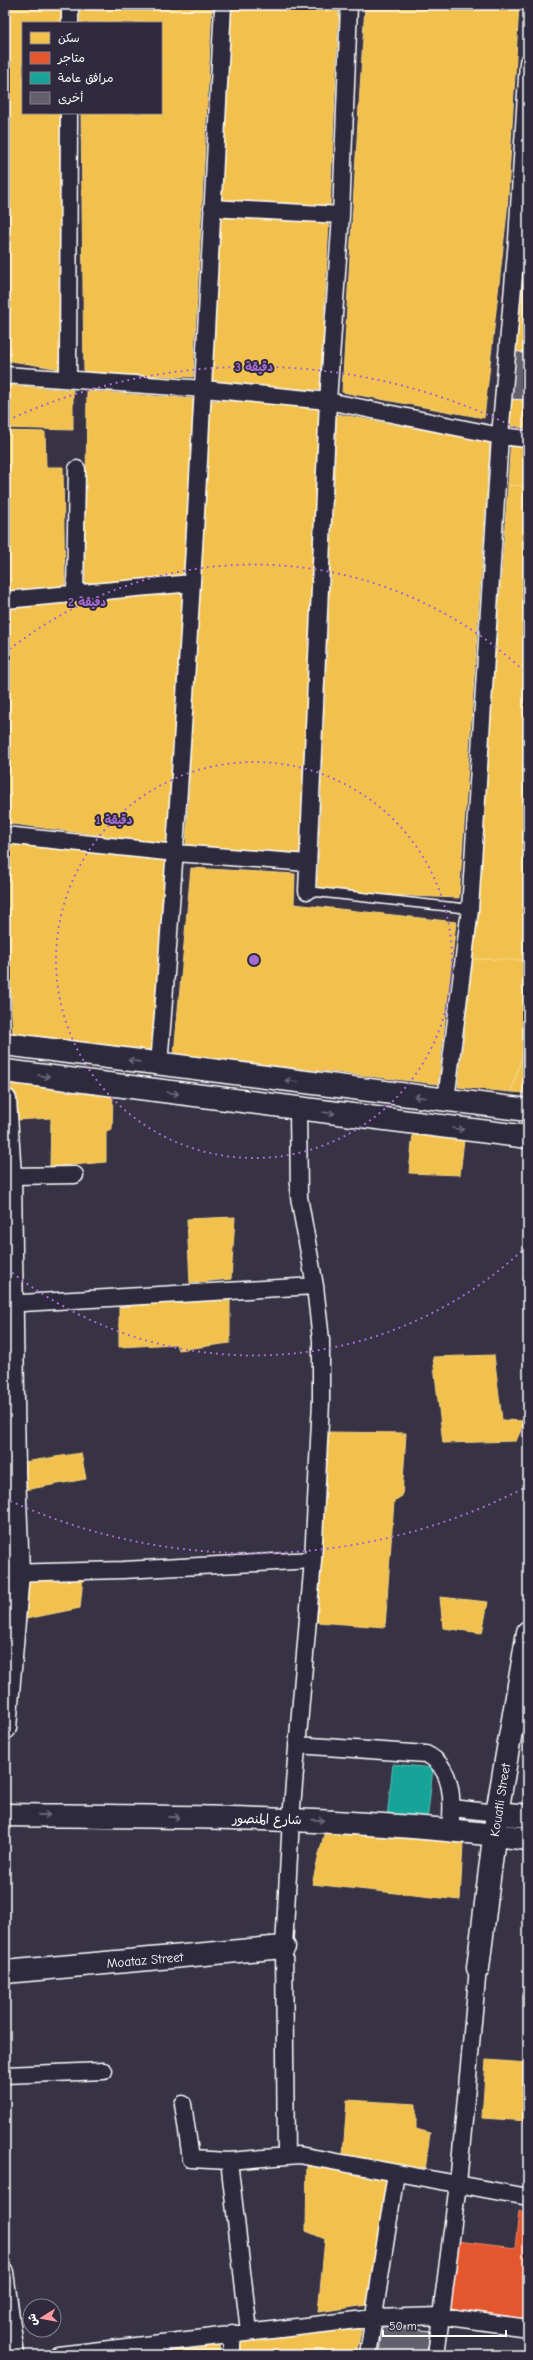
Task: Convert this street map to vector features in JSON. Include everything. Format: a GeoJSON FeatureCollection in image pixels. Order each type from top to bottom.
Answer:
{"type":"FeatureCollection","features":[{"type":"Feature","properties":{"kind":"street"},"geometry":{"type":"LineString","coordinates":[[70,5],[70,22]]}},
{"type":"Feature","properties":{"kind":"street"},"geometry":{"type":"LineString","coordinates":[[159,1065],[176,853],[204,389],[223,5]]}},
{"type":"Feature","properties":{"kind":"street"},"geometry":{"type":"LineString","coordinates":[[307,891],[328,401],[341,215],[348,5]]}},
{"type":"Feature","properties":{"kind":"street"},"geometry":{"type":"LineString","coordinates":[[446,1100],[470,909],[500,436],[522,240],[528,62]]}},
{"type":"Feature","properties":{"kind":"street"},"geometry":{"type":"LineString","coordinates":[[68,379],[69,114]]}},
{"type":"Feature","properties":{"kind":"street"},"geometry":{"type":"LineString","coordinates":[[212,208],[341,215]]}},
{"type":"Feature","properties":{"kind":"street"},"geometry":{"type":"LineString","coordinates":[[5,375],[204,389],[328,401],[500,436],[528,439]]}},
{"type":"Feature","properties":{"kind":"street"},"geometry":{"type":"LineString","coordinates":[[75,594],[77,469]]}},
{"type":"Feature","properties":{"kind":"street"},"geometry":{"type":"LineString","coordinates":[[5,600],[192,583]]}},
{"type":"Feature","properties":{"kind":"street"},"geometry":{"type":"LineString","coordinates":[[5,835],[176,853],[308,864]]}},
{"type":"Feature","properties":{"kind":"street"},"geometry":{"type":"LineString","coordinates":[[5,1044],[159,1065],[528,1110]]}},
{"type":"Feature","properties":{"kind":"street"},"geometry":{"type":"LineString","coordinates":[[5,1071],[528,1137]]}},
{"type":"Feature","properties":{"kind":"street"},"geometry":{"type":"LineString","coordinates":[[5,1100],[10,1176],[9,1301],[14,1474],[5,1728]]}},
{"type":"Feature","properties":{"kind":"street"},"geometry":{"type":"LineString","coordinates":[[286,2156],[284,1947],[291,1818],[313,1560],[321,1402],[321,1340],[315,1286],[299,1197],[298,1109]]}},
{"type":"Feature","properties":{"kind":"street"},"geometry":{"type":"LineString","coordinates":[[10,1176],[75,1175]]}},
{"type":"Feature","properties":{"kind":"street"},"geometry":{"type":"LineString","coordinates":[[9,1301],[22,1303],[315,1286]]}},
{"type":"Feature","properties":{"kind":"street"},"geometry":{"type":"LineString","coordinates":[[11,1573],[123,1570],[313,1560]]}},
{"type":"Feature","properties":{"kind":"street","name":"Kouatli Street"},"geometry":{"type":"LineString","coordinates":[[478,1968],[497,1813],[528,1632]]}},
{"type":"Feature","properties":{"kind":"street"},"geometry":{"type":"LineString","coordinates":[[297,1745],[426,1754],[439,1762],[447,1774],[452,1808],[450,1829]]}},
{"type":"Feature","properties":{"kind":"street"},"geometry":{"type":"LineString","coordinates":[[452,1808],[528,1816]]}},
{"type":"Feature","properties":{"kind":"street","name":"شارع المنصور"},"geometry":{"type":"LineString","coordinates":[[5,1815],[291,1818],[450,1829],[528,1839]]}},
{"type":"Feature","properties":{"kind":"street","name":"Moataz Street"},"geometry":{"type":"LineString","coordinates":[[5,1972],[284,1947]]}},
{"type":"Feature","properties":{"kind":"street"},"geometry":{"type":"LineString","coordinates":[[436,2355],[458,2184],[478,1968]]}},
{"type":"Feature","properties":{"kind":"street"},"geometry":{"type":"LineString","coordinates":[[5,2075],[104,2071]]}},
{"type":"Feature","properties":{"kind":"street"},"geometry":{"type":"LineString","coordinates":[[183,2104],[191,2159],[229,2161],[299,2155],[528,2197]]}},
{"type":"Feature","properties":{"kind":"street"},"geometry":{"type":"LineString","coordinates":[[229,2161],[249,2331]]}},
{"type":"Feature","properties":{"kind":"street"},"geometry":{"type":"LineString","coordinates":[[368,2355],[396,2173]]}},
{"type":"Feature","properties":{"kind":"street"},"geometry":{"type":"LineString","coordinates":[[5,2272],[16,2355]]}},
{"type":"Feature","properties":{"kind":"street"},"geometry":{"type":"LineString","coordinates":[[58,2355],[249,2331],[374,2318],[441,2316],[528,2328]]}},
{"type":"Feature","properties":{"kind":"street"},"geometry":{"type":"LineString","coordinates":[[232,2333],[232,2355]]}},
{"type":"Feature","properties":{"kind":"lane"},"geometry":{"type":"LineString","coordinates":[[307,891],[470,909]]}},
{"type":"Feature","properties":{"kind":"building: سكن"},"geometry":{"type":"Polygon","coordinates":[[[5,5],[62,5],[62,22],[22,22],[22,114],[62,114],[61,369],[5,360],[5,5]]]}},
{"type":"Feature","properties":{"kind":"building: سكن"},"geometry":{"type":"Polygon","coordinates":[[[80,5],[212,5],[193,377],[84,373],[81,114],[162,114],[162,22],[80,22],[80,5]]]}},
{"type":"Feature","properties":{"kind":"building: سكن"},"geometry":{"type":"Polygon","coordinates":[[[230,5],[339,5],[330,206],[221,201],[230,5]]]}},
{"type":"Feature","properties":{"kind":"building: سكن"},"geometry":{"type":"Polygon","coordinates":[[[365,5],[519,5],[507,212],[484,418],[342,392],[365,5]]]}},
{"type":"Feature","properties":{"kind":"building: سكن"},"geometry":{"type":"Polygon","coordinates":[[[528,153],[528,237],[522,237],[528,153]]]}},
{"type":"Feature","properties":{"kind":"building: سكن"},"geometry":{"type":"Polygon","coordinates":[[[219,215],[329,221],[320,390],[210,384],[219,215]]]}},
{"type":"Feature","properties":{"kind":"building: سكن"},"geometry":{"type":"Polygon","coordinates":[[[526,248],[528,249],[528,353],[512,351],[526,248]]]}},
{"type":"Feature","properties":{"kind":"building: سكن"},"geometry":{"type":"Polygon","coordinates":[[[5,385],[73,390],[73,430],[5,428],[5,385]]]}},
{"type":"Feature","properties":{"kind":"building: سكن"},"geometry":{"type":"Polygon","coordinates":[[[87,391],[195,399],[193,575],[85,585],[87,391]]]}},
{"type":"Feature","properties":{"kind":"building: سكن"},"geometry":{"type":"Polygon","coordinates":[[[509,399],[528,400],[528,428],[509,426],[509,399]]]}},
{"type":"Feature","properties":{"kind":"building: سكن"},"geometry":{"type":"Polygon","coordinates":[[[209,400],[325,407],[302,853],[186,846],[209,400]]]}},
{"type":"Feature","properties":{"kind":"building: سكن"},"geometry":{"type":"Polygon","coordinates":[[[337,414],[490,442],[459,898],[317,892],[337,414]]]}},
{"type":"Feature","properties":{"kind":"building: سكن"},"geometry":{"type":"Polygon","coordinates":[[[5,431],[45,432],[46,467],[63,467],[65,590],[5,591],[5,431]]]}},
{"type":"Feature","properties":{"kind":"building: سكن"},"geometry":{"type":"Polygon","coordinates":[[[511,437],[528,441],[528,486],[508,485],[511,437]]]}},
{"type":"Feature","properties":{"kind":"building: سكن"},"geometry":{"type":"Polygon","coordinates":[[[508,485],[528,486],[528,960],[473,959],[508,485]]]}},
{"type":"Feature","properties":{"kind":"building: سكن"},"geometry":{"type":"Polygon","coordinates":[[[183,593],[169,844],[5,823],[5,608],[183,593]]]}},
{"type":"Feature","properties":{"kind":"building: سكن"},"geometry":{"type":"Polygon","coordinates":[[[5,844],[168,860],[152,1050],[13,1035],[5,886],[5,844]]]}},
{"type":"Feature","properties":{"kind":"building: سكن"},"geometry":{"type":"Polygon","coordinates":[[[191,868],[295,874],[294,904],[456,922],[438,1084],[174,1054],[191,868]]]}},
{"type":"Feature","properties":{"kind":"building: سكن"},"geometry":{"type":"Polygon","coordinates":[[[473,959],[528,960],[527,1039],[511,1092],[458,1087],[473,959]]]}},
{"type":"Feature","properties":{"kind":"building: سكن"},"geometry":{"type":"Polygon","coordinates":[[[528,1013],[528,1093],[511,1092],[527,1039],[528,1013]]]}},
{"type":"Feature","properties":{"kind":"building: سكن"},"geometry":{"type":"Polygon","coordinates":[[[11,1081],[113,1094],[112,1130],[106,1132],[106,1162],[50,1167],[51,1118],[15,1120],[11,1081]]]}},
{"type":"Feature","properties":{"kind":"building: سكن"},"geometry":{"type":"Polygon","coordinates":[[[413,1133],[464,1139],[460,1175],[409,1173],[413,1133]]]}},
{"type":"Feature","properties":{"kind":"building: سكن"},"geometry":{"type":"Polygon","coordinates":[[[235,1217],[231,1279],[190,1283],[187,1219],[235,1217]]]}},
{"type":"Feature","properties":{"kind":"building: سكن"},"geometry":{"type":"Polygon","coordinates":[[[230,1298],[230,1343],[178,1350],[176,1344],[119,1347],[119,1303],[230,1298]]]}},
{"type":"Feature","properties":{"kind":"building: سكن"},"geometry":{"type":"Polygon","coordinates":[[[494,1355],[502,1420],[525,1421],[516,1441],[443,1443],[433,1357],[494,1355]]]}},
{"type":"Feature","properties":{"kind":"building: سكن"},"geometry":{"type":"Polygon","coordinates":[[[326,1432],[406,1433],[402,1496],[394,1501],[385,1627],[317,1622],[326,1432]]]}},
{"type":"Feature","properties":{"kind":"building: سكن"},"geometry":{"type":"Polygon","coordinates":[[[81,1453],[86,1479],[24,1490],[24,1462],[81,1453]]]}},
{"type":"Feature","properties":{"kind":"building: سكن"},"geometry":{"type":"Polygon","coordinates":[[[83,1578],[80,1608],[21,1620],[27,1581],[83,1578]]]}},
{"type":"Feature","properties":{"kind":"building: سكن"},"geometry":{"type":"Polygon","coordinates":[[[440,1597],[488,1602],[482,1633],[443,1628],[440,1597]]]}},
{"type":"Feature","properties":{"kind":"building: سكن"},"geometry":{"type":"Polygon","coordinates":[[[326,1826],[463,1844],[460,1900],[312,1884],[326,1826]]]}},
{"type":"Feature","properties":{"kind":"building: سكن"},"geometry":{"type":"Polygon","coordinates":[[[486,2060],[528,2063],[528,2121],[482,2118],[486,2060]]]}},
{"type":"Feature","properties":{"kind":"building: سكن"},"geometry":{"type":"Polygon","coordinates":[[[347,2100],[416,2104],[416,2129],[430,2133],[424,2178],[343,2155],[347,2100]]]}},
{"type":"Feature","properties":{"kind":"building: سكن"},"geometry":{"type":"Polygon","coordinates":[[[307,2162],[388,2176],[367,2305],[318,2312],[325,2239],[306,2231],[307,2162]]]}},
{"type":"Feature","properties":{"kind":"building: سكن"},"geometry":{"type":"Polygon","coordinates":[[[362,2327],[356,2355],[241,2355],[240,2340],[362,2327]]]}},
{"type":"Feature","properties":{"kind":"building: سكن"},"geometry":{"type":"Polygon","coordinates":[[[219,2341],[220,2355],[165,2355],[165,2347],[219,2341]]]}},
{"type":"Feature","properties":{"kind":"building: متاجر"},"geometry":{"type":"Polygon","coordinates":[[[519,2211],[528,2212],[528,2319],[449,2309],[457,2241],[515,2248],[519,2211]]]}},
{"type":"Feature","properties":{"kind":"building: مرافق عامة"},"geometry":{"type":"Polygon","coordinates":[[[393,1764],[433,1768],[427,1822],[387,1817],[393,1764]]]}},
{"type":"Feature","properties":{"kind":"building: أخرى"},"geometry":{"type":"Polygon","coordinates":[[[512,351],[528,353],[528,400],[509,399],[512,351]]]}},
{"type":"Feature","properties":{"kind":"building: أخرى"},"geometry":{"type":"Polygon","coordinates":[[[382,2325],[430,2331],[427,2355],[379,2355],[382,2325]]]}}]}
